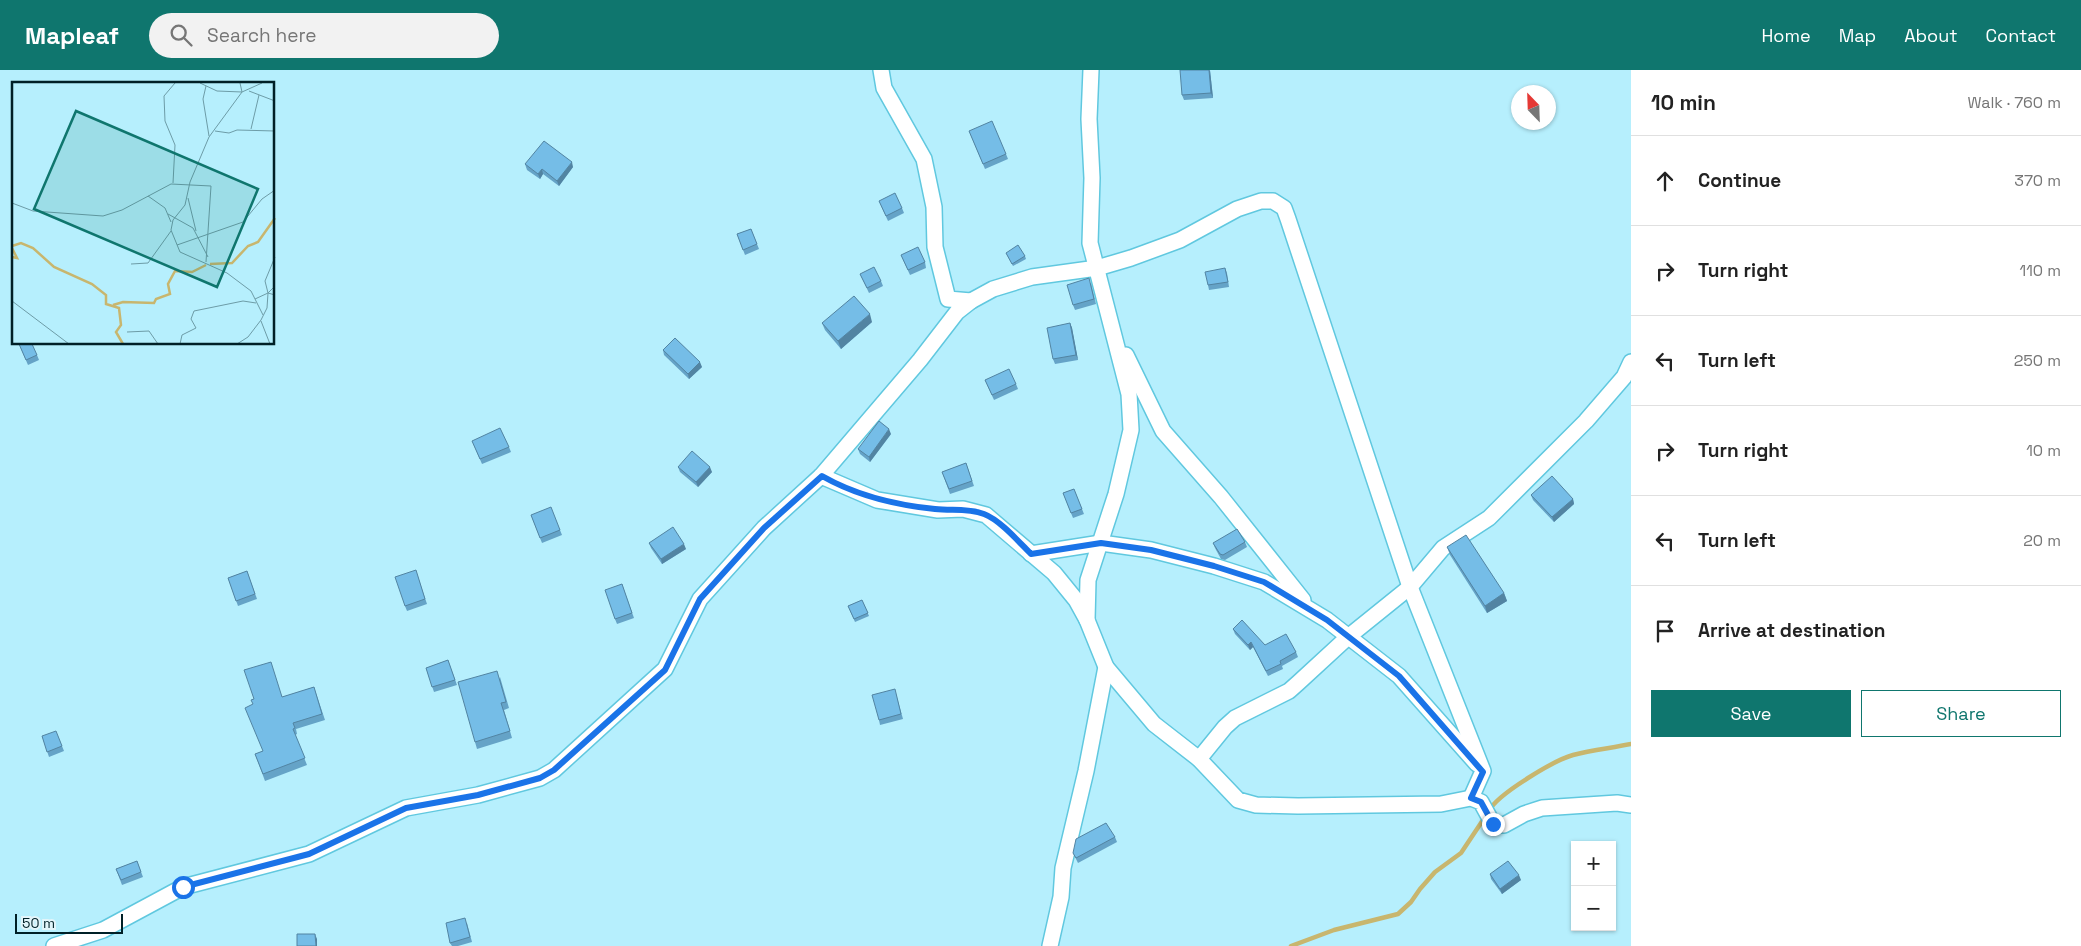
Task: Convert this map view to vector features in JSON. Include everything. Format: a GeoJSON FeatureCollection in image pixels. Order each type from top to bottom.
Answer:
{"type":"FeatureCollection","features":[{"type":"Feature","properties":{"kind":"street"},"geometry":{"type":"LineString","coordinates":[[881,70],[884,88],[924,159],[934,207],[935,247],[948,299],[971,301]]}},
{"type":"Feature","properties":{"kind":"street"},"geometry":{"type":"LineString","coordinates":[[1087,620],[1088,580],[1116,494],[1131,430],[1129,394],[1090,243],[1092,178],[1089,118],[1092,70]]}},
{"type":"Feature","properties":{"kind":"street"},"geometry":{"type":"LineString","coordinates":[[54,946],[103,930],[183,887],[309,854],[406,808],[478,795],[540,778],[554,770],[665,670],[700,599],[764,528],[822,476],[920,360],[957,312],[971,301],[993,290],[1032,277],[1097,268],[1180,240],[1237,209],[1261,201],[1273,201],[1284,208],[1410,587],[1483,772],[1471,798]]}},
{"type":"Feature","properties":{"kind":"street"},"geometry":{"type":"LineString","coordinates":[[1112,326],[1163,431],[1221,497],[1308,607]]}},
{"type":"Feature","properties":{"kind":"street"},"geometry":{"type":"LineString","coordinates":[[1199,759],[1225,727],[1235,718],[1255,706],[1288,691],[1348,637],[1410,587],[1442,548],[1489,518],[1579,428],[1624,377],[1631,362]]}},
{"type":"Feature","properties":{"kind":"street"},"geometry":{"type":"LineString","coordinates":[[822,476],[877,500],[938,510],[964,509],[986,515],[1006,530],[1054,573],[1076,600],[1087,620],[1106,667],[1154,724],[1199,759],[1238,800],[1256,804],[1298,806],[1441,804],[1471,798],[1481,802],[1493,824],[1504,825],[1524,814],[1542,808],[1617,803],[1631,805]]}},
{"type":"Feature","properties":{"kind":"street"},"geometry":{"type":"LineString","coordinates":[[1031,554],[1101,543],[1151,550],[1214,566],[1264,582],[1308,607],[1399,676],[1483,772]]}},
{"type":"Feature","properties":{"kind":"street"},"geometry":{"type":"LineString","coordinates":[[1050,946],[1061,897],[1063,868],[1086,771],[1106,667]]}},
{"type":"Feature","properties":{"kind":"building"},"geometry":{"type":"Polygon","coordinates":[[[1180,70],[1209,70],[1211,93],[1182,95],[1180,70]]]}},
{"type":"Feature","properties":{"kind":"building"},"geometry":{"type":"Polygon","coordinates":[[[992,121],[1006,154],[983,164],[969,131],[992,121]]]}},
{"type":"Feature","properties":{"kind":"building"},"geometry":{"type":"Polygon","coordinates":[[[544,141],[572,162],[557,181],[542,169],[538,174],[525,164],[544,141]]]}},
{"type":"Feature","properties":{"kind":"building"},"geometry":{"type":"Polygon","coordinates":[[[895,193],[902,208],[886,216],[879,201],[895,193]]]}},
{"type":"Feature","properties":{"kind":"building"},"geometry":{"type":"Polygon","coordinates":[[[751,229],[757,244],[743,250],[737,234],[751,229]]]}},
{"type":"Feature","properties":{"kind":"building"},"geometry":{"type":"Polygon","coordinates":[[[1018,245],[1025,256],[1012,264],[1006,253],[1018,245]]]}},
{"type":"Feature","properties":{"kind":"building"},"geometry":{"type":"Polygon","coordinates":[[[918,247],[925,262],[908,270],[901,255],[918,247]]]}},
{"type":"Feature","properties":{"kind":"building"},"geometry":{"type":"Polygon","coordinates":[[[874,267],[881,281],[867,288],[860,274],[874,267]]]}},
{"type":"Feature","properties":{"kind":"building"},"geometry":{"type":"Polygon","coordinates":[[[1225,268],[1228,282],[1208,285],[1205,272],[1225,268]]]}},
{"type":"Feature","properties":{"kind":"building"},"geometry":{"type":"Polygon","coordinates":[[[1089,278],[1094,299],[1073,305],[1067,285],[1089,278]]]}},
{"type":"Feature","properties":{"kind":"building"},"geometry":{"type":"Polygon","coordinates":[[[854,296],[870,314],[838,341],[822,323],[854,296]]]}},
{"type":"Feature","properties":{"kind":"building"},"geometry":{"type":"Polygon","coordinates":[[[1070,323],[1076,355],[1053,359],[1047,328],[1070,323]]]}},
{"type":"Feature","properties":{"kind":"building"},"geometry":{"type":"Polygon","coordinates":[[[675,338],[700,362],[688,374],[663,350],[675,338]]]}},
{"type":"Feature","properties":{"kind":"building"},"geometry":{"type":"Polygon","coordinates":[[[19,345],[32,345],[37,355],[26,360],[19,345]]]}},
{"type":"Feature","properties":{"kind":"building"},"geometry":{"type":"Polygon","coordinates":[[[1009,369],[1016,384],[992,395],[985,380],[1009,369]]]}},
{"type":"Feature","properties":{"kind":"building"},"geometry":{"type":"Polygon","coordinates":[[[879,421],[889,429],[869,457],[858,449],[879,421]]]}},
{"type":"Feature","properties":{"kind":"building"},"geometry":{"type":"Polygon","coordinates":[[[500,428],[509,447],[480,459],[472,441],[500,428]]]}},
{"type":"Feature","properties":{"kind":"building"},"geometry":{"type":"Polygon","coordinates":[[[692,451],[710,467],[696,482],[678,467],[692,451]]]}},
{"type":"Feature","properties":{"kind":"building"},"geometry":{"type":"Polygon","coordinates":[[[966,463],[972,481],[949,489],[942,472],[966,463]]]}},
{"type":"Feature","properties":{"kind":"building"},"geometry":{"type":"Polygon","coordinates":[[[1552,476],[1573,499],[1552,517],[1531,495],[1552,476]]]}},
{"type":"Feature","properties":{"kind":"building"},"geometry":{"type":"Polygon","coordinates":[[[1074,489],[1082,509],[1071,513],[1063,493],[1074,489]]]}},
{"type":"Feature","properties":{"kind":"building"},"geometry":{"type":"Polygon","coordinates":[[[551,507],[560,530],[540,538],[531,515],[551,507]]]}},
{"type":"Feature","properties":{"kind":"building"},"geometry":{"type":"Polygon","coordinates":[[[673,527],[684,544],[661,559],[649,543],[673,527]]]}},
{"type":"Feature","properties":{"kind":"building"},"geometry":{"type":"Polygon","coordinates":[[[1237,529],[1245,542],[1223,555],[1220,554],[1213,543],[1237,529]]]}},
{"type":"Feature","properties":{"kind":"building"},"geometry":{"type":"Polygon","coordinates":[[[1466,535],[1504,593],[1485,606],[1447,547],[1466,535]]]}},
{"type":"Feature","properties":{"kind":"building"},"geometry":{"type":"Polygon","coordinates":[[[416,570],[425,599],[405,606],[395,577],[416,570]]]}},
{"type":"Feature","properties":{"kind":"building"},"geometry":{"type":"Polygon","coordinates":[[[247,571],[255,594],[236,601],[228,578],[247,571]]]}},
{"type":"Feature","properties":{"kind":"building"},"geometry":{"type":"Polygon","coordinates":[[[622,584],[632,613],[615,619],[605,590],[622,584]]]}},
{"type":"Feature","properties":{"kind":"building"},"geometry":{"type":"Polygon","coordinates":[[[862,600],[868,613],[854,619],[848,606],[862,600]]]}},
{"type":"Feature","properties":{"kind":"building"},"geometry":{"type":"Polygon","coordinates":[[[1242,620],[1265,645],[1286,634],[1296,652],[1280,661],[1281,664],[1266,671],[1251,642],[1248,645],[1233,629],[1242,620]]]}},
{"type":"Feature","properties":{"kind":"building"},"geometry":{"type":"Polygon","coordinates":[[[448,660],[455,680],[432,687],[426,668],[448,660]]]}},
{"type":"Feature","properties":{"kind":"building"},"geometry":{"type":"Polygon","coordinates":[[[271,662],[282,697],[314,687],[322,714],[293,723],[295,728],[293,729],[305,758],[263,774],[255,754],[263,751],[245,708],[253,704],[251,700],[254,699],[244,670],[271,662]]]}},
{"type":"Feature","properties":{"kind":"building"},"geometry":{"type":"Polygon","coordinates":[[[497,671],[506,702],[501,703],[510,731],[475,742],[458,682],[497,671]]]}},
{"type":"Feature","properties":{"kind":"building"},"geometry":{"type":"Polygon","coordinates":[[[895,689],[901,714],[879,720],[872,695],[895,689]]]}},
{"type":"Feature","properties":{"kind":"building"},"geometry":{"type":"Polygon","coordinates":[[[56,731],[62,746],[47,752],[42,736],[56,731]]]}},
{"type":"Feature","properties":{"kind":"building"},"geometry":{"type":"Polygon","coordinates":[[[1106,823],[1115,837],[1076,858],[1073,853],[1076,839],[1106,823]]]}},
{"type":"Feature","properties":{"kind":"building"},"geometry":{"type":"Polygon","coordinates":[[[137,861],[141,872],[121,880],[116,869],[137,861]]]}},
{"type":"Feature","properties":{"kind":"building"},"geometry":{"type":"Polygon","coordinates":[[[1508,861],[1519,875],[1500,889],[1490,874],[1508,861]]]}},
{"type":"Feature","properties":{"kind":"building"},"geometry":{"type":"Polygon","coordinates":[[[465,918],[470,937],[450,943],[446,923],[465,918]]]}},
{"type":"Feature","properties":{"kind":"building"},"geometry":{"type":"Polygon","coordinates":[[[297,934],[315,934],[316,946],[297,946],[297,934]]]}},
{"type":"Feature","properties":{"kind":"waterway"},"geometry":{"type":"LineString","coordinates":[[1489,811],[1494,804],[1514,787],[1565,758],[1580,753],[1631,744]]}},
{"type":"Feature","properties":{"kind":"waterway"},"geometry":{"type":"LineString","coordinates":[[1291,946],[1334,930],[1398,914],[1411,902],[1435,872],[1461,853],[1485,817]]}},
{"type":"Feature","properties":{"kind":"route"},"geometry":{"type":"LineString","coordinates":[[183,887],[309,854],[406,808],[478,795],[540,778],[554,770],[665,670],[700,599],[764,528],[822,476],[877,500],[904,506],[938,510],[964,509],[986,515],[1006,530],[1031,554],[1101,543],[1151,550],[1214,566],[1264,582],[1327,620],[1399,676],[1483,772],[1471,798],[1481,802],[1493,824]]}}]}
